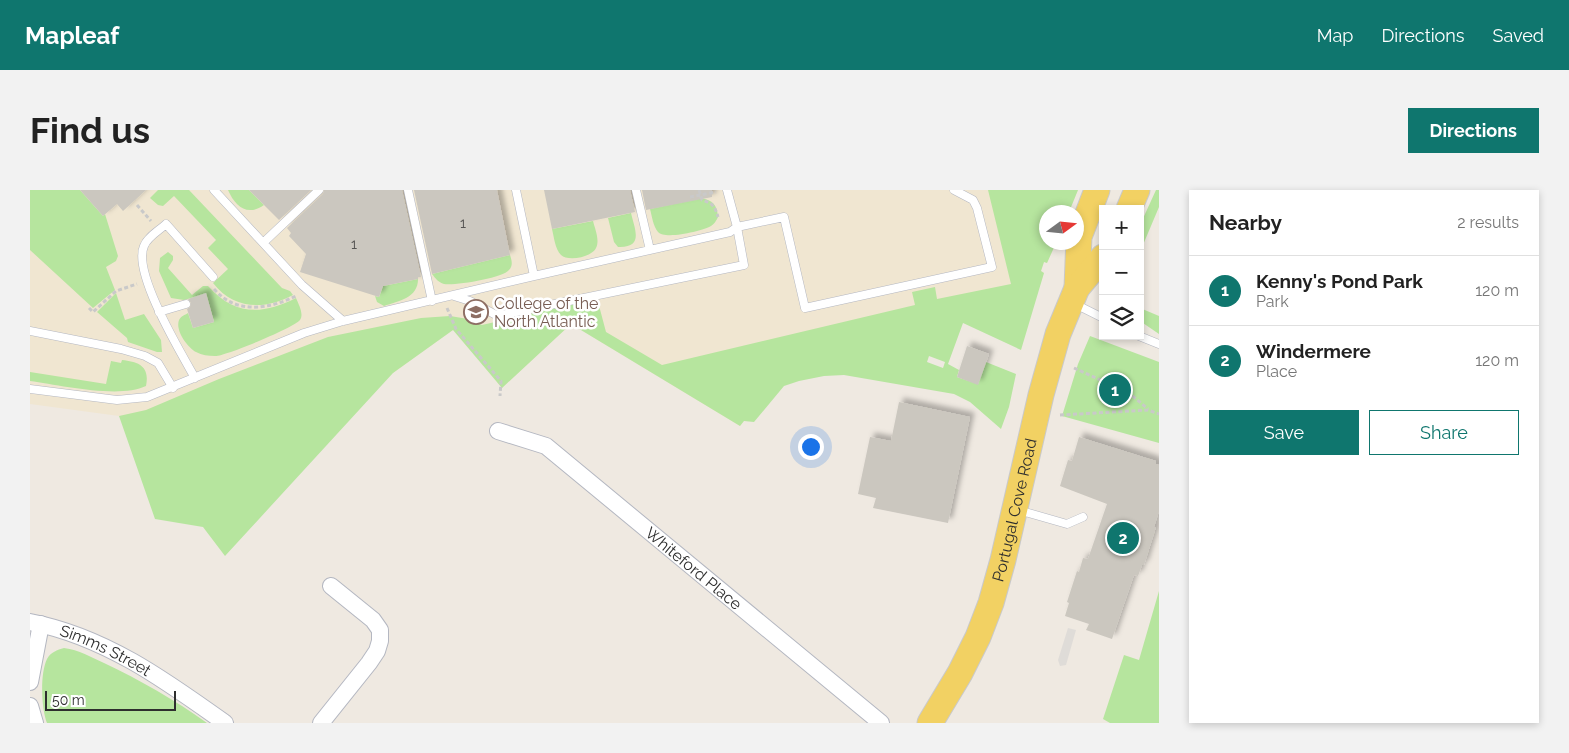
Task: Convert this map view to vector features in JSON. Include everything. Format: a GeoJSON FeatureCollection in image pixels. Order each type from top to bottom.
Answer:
{"type":"FeatureCollection","features":[{"type":"Feature","properties":{"kind":"main road","name":"Portugal Cove Road"},"geometry":{"type":"LineString","coordinates":[[1074,295],[1079,237],[1097,190]]}},
{"type":"Feature","properties":{"kind":"main road"},"geometry":{"type":"LineString","coordinates":[[1130,205],[1136,190]]}},
{"type":"Feature","properties":{"kind":"main road","name":"Portugal Cove Road"},"geometry":{"type":"LineString","coordinates":[[930,723],[960,673],[978,637],[991,604],[1003,560],[1040,395],[1058,334],[1074,295],[1099,262]]}},
{"type":"Feature","properties":{"kind":"street","name":"Whiteford Place"},"geometry":{"type":"LineString","coordinates":[[498,431],[546,446],[881,723]]}},
{"type":"Feature","properties":{"kind":"street"},"geometry":{"type":"LineString","coordinates":[[321,723],[369,662],[377,650],[380,641],[380,630],[373,620],[331,586]]}},
{"type":"Feature","properties":{"kind":"street"},"geometry":{"type":"LineString","coordinates":[[30,682],[36,623]]}},
{"type":"Feature","properties":{"kind":"street","name":"Simms Street"},"geometry":{"type":"LineString","coordinates":[[36,623],[110,649],[138,664],[226,723]]}},
{"type":"Feature","properties":{"kind":"street"},"geometry":{"type":"LineString","coordinates":[[30,706],[35,723]]}},
{"type":"Feature","properties":{"kind":"lane"},"geometry":{"type":"LineString","coordinates":[[214,190],[302,285],[343,321]]}},
{"type":"Feature","properties":{"kind":"lane"},"geometry":{"type":"LineString","coordinates":[[264,242],[319,190]]}},
{"type":"Feature","properties":{"kind":"lane"},"geometry":{"type":"LineString","coordinates":[[408,190],[432,301]]}},
{"type":"Feature","properties":{"kind":"lane"},"geometry":{"type":"LineString","coordinates":[[516,190],[534,276]]}},
{"type":"Feature","properties":{"kind":"lane"},"geometry":{"type":"LineString","coordinates":[[636,190],[650,250]]}},
{"type":"Feature","properties":{"kind":"lane"},"geometry":{"type":"LineString","coordinates":[[454,296],[496,315],[506,314],[744,265],[737,227],[726,190]]}},
{"type":"Feature","properties":{"kind":"lane"},"geometry":{"type":"LineString","coordinates":[[30,389],[117,400],[147,397],[304,333],[343,321],[730,232],[737,227],[784,217],[805,308],[992,266],[977,208],[973,200],[954,190]]}},
{"type":"Feature","properties":{"kind":"lane"},"geometry":{"type":"LineString","coordinates":[[194,378],[159,312],[147,280],[142,258],[144,245],[166,224],[213,277]]}},
{"type":"Feature","properties":{"kind":"lane"},"geometry":{"type":"LineString","coordinates":[[1074,295],[1099,315]]}},
{"type":"Feature","properties":{"kind":"lane"},"geometry":{"type":"LineString","coordinates":[[159,312],[186,304]]}},
{"type":"Feature","properties":{"kind":"lane"},"geometry":{"type":"LineString","coordinates":[[30,331],[121,349],[145,356],[158,362],[173,388]]}},
{"type":"Feature","properties":{"kind":"lane"},"geometry":{"type":"LineString","coordinates":[[1144,338],[1159,344]]}},
{"type":"Feature","properties":{"kind":"lane"},"geometry":{"type":"LineString","coordinates":[[1014,509],[1067,524],[1083,517]]}},
{"type":"Feature","properties":{"kind":"path"},"geometry":{"type":"LineString","coordinates":[[699,190],[702,200],[710,202],[714,206],[718,217]]}},
{"type":"Feature","properties":{"kind":"path"},"geometry":{"type":"LineString","coordinates":[[690,197],[726,190]]}},
{"type":"Feature","properties":{"kind":"path"},"geometry":{"type":"LineString","coordinates":[[137,205],[159,230]]}},
{"type":"Feature","properties":{"kind":"path"},"geometry":{"type":"LineString","coordinates":[[213,277],[211,286],[218,294],[232,302],[249,308],[265,308],[296,296]]}},
{"type":"Feature","properties":{"kind":"path"},"geometry":{"type":"LineString","coordinates":[[89,308],[93,312],[116,291],[147,280]]}},
{"type":"Feature","properties":{"kind":"path"},"geometry":{"type":"LineString","coordinates":[[444,298],[456,329],[501,381],[500,396]]}},
{"type":"Feature","properties":{"kind":"path"},"geometry":{"type":"LineString","coordinates":[[1074,368],[1128,393],[1148,410],[1159,414]]}},
{"type":"Feature","properties":{"kind":"path"},"geometry":{"type":"LineString","coordinates":[[1060,414],[1148,410]]}},
{"type":"Feature","properties":{"kind":"shaded area","name":"College of the North Atlantic"},"geometry":{"type":"Polygon","coordinates":[[[30,190],[1078,190],[1072,205],[1039,205],[1039,250],[1053,250],[1047,263],[1044,262],[1041,271],[1044,273],[1033,305],[927,299],[909,346],[773,378],[740,426],[571,324],[502,388],[453,330],[393,373],[213,413],[119,416],[30,404],[30,190]]]}},
{"type":"Feature","properties":{"kind":"shaded area"},"geometry":{"type":"Polygon","coordinates":[[[1068,628],[1076,630],[1066,665],[1060,666],[1058,660],[1068,628]]]}},
{"type":"Feature","properties":{"kind":"green space"},"geometry":{"type":"Polygon","coordinates":[[[30,190],[80,190],[103,216],[105,214],[118,256],[116,261],[106,267],[115,290],[93,308],[30,250],[30,190]]]}},
{"type":"Feature","properties":{"kind":"green space"},"geometry":{"type":"Polygon","coordinates":[[[158,190],[189,190],[282,288],[290,291],[293,295],[272,303],[250,305],[240,303],[221,292],[213,283],[228,269],[208,248],[216,240],[174,196],[163,206],[158,205],[150,198],[158,190]]]}},
{"type":"Feature","properties":{"kind":"green space"},"geometry":{"type":"Polygon","coordinates":[[[228,190],[249,190],[264,205],[252,210],[242,208],[234,201],[228,190]]]}},
{"type":"Feature","properties":{"kind":"green space"},"geometry":{"type":"Polygon","coordinates":[[[988,190],[1078,190],[1072,205],[1039,205],[1039,250],[1053,250],[1047,263],[1044,262],[1041,271],[1044,273],[1021,350],[963,323],[948,364],[959,370],[957,377],[978,384],[986,362],[1016,374],[1009,407],[1001,429],[970,402],[954,394],[844,375],[824,376],[784,386],[754,422],[744,421],[740,426],[571,324],[502,388],[453,330],[393,373],[225,556],[203,527],[155,519],[119,416],[146,410],[219,379],[328,337],[421,318],[450,316],[468,319],[482,325],[597,298],[606,332],[662,365],[915,305],[912,292],[935,287],[937,299],[1011,284],[988,190]],[[929,356],[927,362],[943,368],[945,362],[929,356]]]}},
{"type":"Feature","properties":{"kind":"green space"},"geometry":{"type":"Polygon","coordinates":[[[1156,190],[1159,190],[1159,207],[1144,243],[1144,216],[1156,190]]]}},
{"type":"Feature","properties":{"kind":"green space"},"geometry":{"type":"Polygon","coordinates":[[[701,198],[709,200],[717,209],[718,217],[711,226],[675,235],[662,234],[656,230],[650,209],[701,198]]]}},
{"type":"Feature","properties":{"kind":"green space"},"geometry":{"type":"Polygon","coordinates":[[[631,213],[636,231],[635,241],[626,247],[618,247],[614,242],[608,218],[631,213]]]}},
{"type":"Feature","properties":{"kind":"green space"},"geometry":{"type":"Polygon","coordinates":[[[593,221],[598,242],[594,251],[580,258],[569,258],[561,255],[556,246],[552,229],[593,221]]]}},
{"type":"Feature","properties":{"kind":"green space"},"geometry":{"type":"Polygon","coordinates":[[[168,252],[173,256],[173,260],[168,268],[192,295],[203,286],[208,286],[228,303],[249,310],[272,308],[296,298],[300,306],[300,320],[273,335],[221,355],[207,356],[196,352],[180,333],[179,320],[188,313],[193,328],[214,322],[206,294],[184,300],[171,298],[159,271],[160,258],[168,252]]]}},
{"type":"Feature","properties":{"kind":"green space"},"geometry":{"type":"Polygon","coordinates":[[[510,255],[511,267],[505,273],[498,276],[467,283],[444,284],[432,274],[510,255]]]}},
{"type":"Feature","properties":{"kind":"green space"},"geometry":{"type":"Polygon","coordinates":[[[418,279],[415,291],[407,298],[384,306],[377,302],[375,296],[379,297],[383,286],[418,279]]]}},
{"type":"Feature","properties":{"kind":"green space"},"geometry":{"type":"Polygon","coordinates":[[[116,293],[125,320],[144,314],[161,340],[162,352],[128,342],[127,338],[97,312],[116,293]]]}},
{"type":"Feature","properties":{"kind":"green space"},"geometry":{"type":"Polygon","coordinates":[[[1144,310],[1159,316],[1159,334],[1144,324],[1144,310]]]}},
{"type":"Feature","properties":{"kind":"green space"},"geometry":{"type":"Polygon","coordinates":[[[1090,336],[1159,362],[1159,443],[1062,416],[1078,364],[1090,336]]]}},
{"type":"Feature","properties":{"kind":"green space"},"geometry":{"type":"Polygon","coordinates":[[[122,360],[142,366],[147,379],[146,386],[134,390],[105,391],[30,381],[30,372],[106,384],[111,361],[121,363],[122,360]]]}},
{"type":"Feature","properties":{"kind":"green space"},"geometry":{"type":"Polygon","coordinates":[[[1159,591],[1159,723],[1110,723],[1103,719],[1124,655],[1139,660],[1159,591]]]}},
{"type":"Feature","properties":{"kind":"green space"},"geometry":{"type":"Polygon","coordinates":[[[64,648],[85,654],[131,676],[170,698],[207,723],[47,723],[43,709],[43,673],[50,655],[64,648]]]}},
{"type":"Feature","properties":{"kind":"building"},"geometry":{"type":"Polygon","coordinates":[[[80,190],[146,190],[123,211],[117,204],[103,216],[80,190]]]}},
{"type":"Feature","properties":{"kind":"building"},"geometry":{"type":"Polygon","coordinates":[[[249,190],[311,190],[279,220],[249,190]]]}},
{"type":"Feature","properties":{"kind":"building"},"geometry":{"type":"Polygon","coordinates":[[[324,190],[402,190],[421,277],[383,286],[379,297],[300,272],[306,254],[289,236],[291,233],[287,228],[323,194],[324,190]]]}},
{"type":"Feature","properties":{"kind":"building","name":"College of the North Atlantic"},"geometry":{"type":"Polygon","coordinates":[[[414,190],[497,190],[510,255],[432,274],[414,190]]]}},
{"type":"Feature","properties":{"kind":"building"},"geometry":{"type":"Polygon","coordinates":[[[544,190],[630,190],[635,212],[552,229],[544,190]]]}},
{"type":"Feature","properties":{"kind":"building"},"geometry":{"type":"Polygon","coordinates":[[[642,190],[712,190],[712,197],[646,210],[642,190]]]}},
{"type":"Feature","properties":{"kind":"building"},"geometry":{"type":"Polygon","coordinates":[[[206,293],[214,322],[193,328],[187,309],[191,303],[188,299],[206,293]]]}},
{"type":"Feature","properties":{"kind":"building"},"geometry":{"type":"Polygon","coordinates":[[[967,346],[989,354],[978,385],[957,377],[967,346]]]}},
{"type":"Feature","properties":{"kind":"building"},"geometry":{"type":"Polygon","coordinates":[[[899,402],[970,417],[948,523],[873,508],[876,498],[858,494],[870,437],[891,441],[899,402]]]}},
{"type":"Feature","properties":{"kind":"building"},"geometry":{"type":"Polygon","coordinates":[[[1079,437],[1156,461],[1156,464],[1159,465],[1159,511],[1154,527],[1156,527],[1144,565],[1142,565],[1138,576],[1134,575],[1112,639],[1086,630],[1089,624],[1065,616],[1069,603],[1067,602],[1077,571],[1079,572],[1083,558],[1088,559],[1107,504],[1060,486],[1068,460],[1072,461],[1079,437]]]}},
{"type":"Feature","properties":{"kind":"place","name":"College of the North Atlantic"},"geometry":{"type":"Point","coordinates":[476,312]}},
{"type":"Feature","properties":{"kind":"place","name":"Kenny's Pond Park"},"geometry":{"type":"Point","coordinates":[1115,390]}},
{"type":"Feature","properties":{"kind":"place","name":"Windermere"},"geometry":{"type":"Point","coordinates":[1123,538]}}]}
